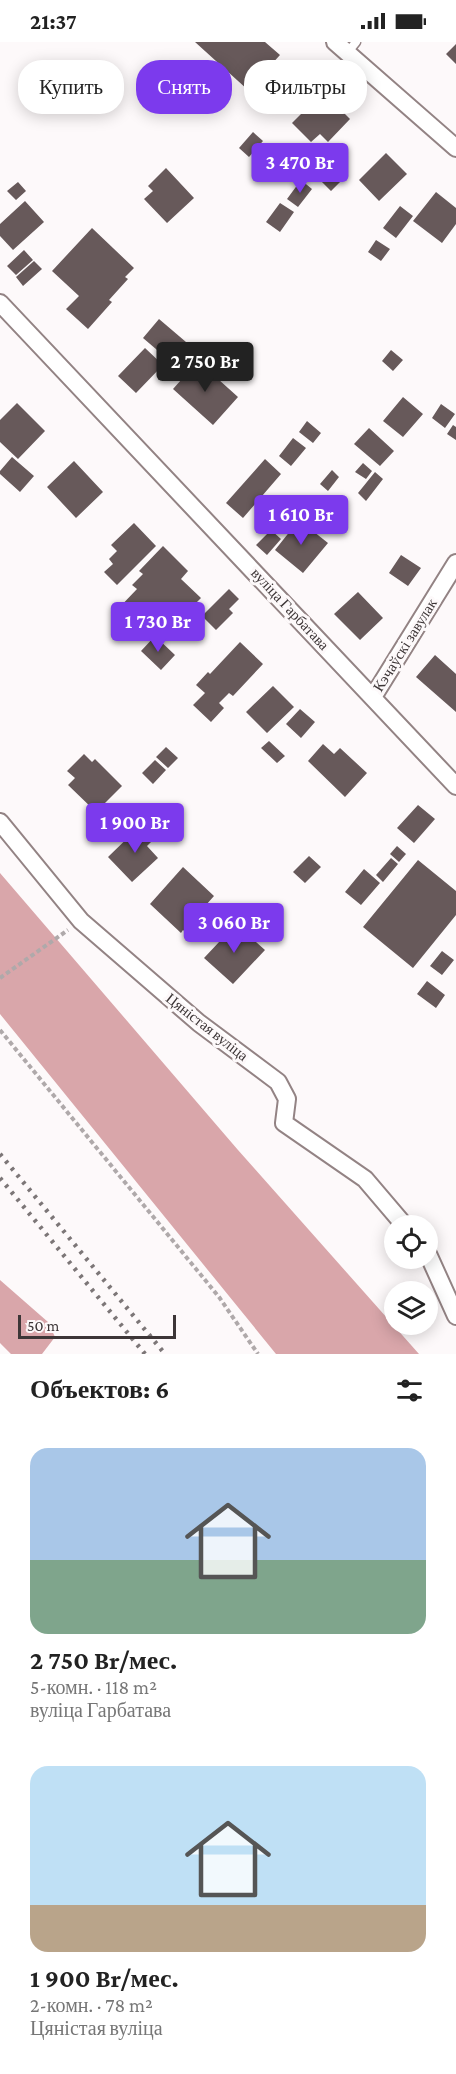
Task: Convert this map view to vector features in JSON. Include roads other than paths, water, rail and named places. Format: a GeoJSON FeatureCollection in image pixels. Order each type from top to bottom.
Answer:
{"type":"FeatureCollection","features":[{"type":"Feature","properties":{"kind":"street"},"geometry":{"type":"LineString","coordinates":[[346,45],[456,148]]}},
{"type":"Feature","properties":{"kind":"street","name":"вуліца Гарбатава"},"geometry":{"type":"LineString","coordinates":[[0,303],[456,786]]}},
{"type":"Feature","properties":{"kind":"street","name":"Кэчаўскі завулак"},"geometry":{"type":"LineString","coordinates":[[373,697],[456,563]]}},
{"type":"Feature","properties":{"kind":"street","name":"Цяністая вуліца"},"geometry":{"type":"LineString","coordinates":[[0,822],[81,921],[199,1023],[278,1082],[287,1099],[284,1123],[365,1179],[396,1215]]}},
{"type":"Feature","properties":{"kind":"street"},"geometry":{"type":"LineString","coordinates":[[435,1269],[456,1316]]}},
{"type":"Feature","properties":{"kind":"railway"},"geometry":{"type":"LineString","coordinates":[[0,1154],[165,1354]]}},
{"type":"Feature","properties":{"kind":"railway"},"geometry":{"type":"LineString","coordinates":[[0,1178],[145,1354]]}}]}
